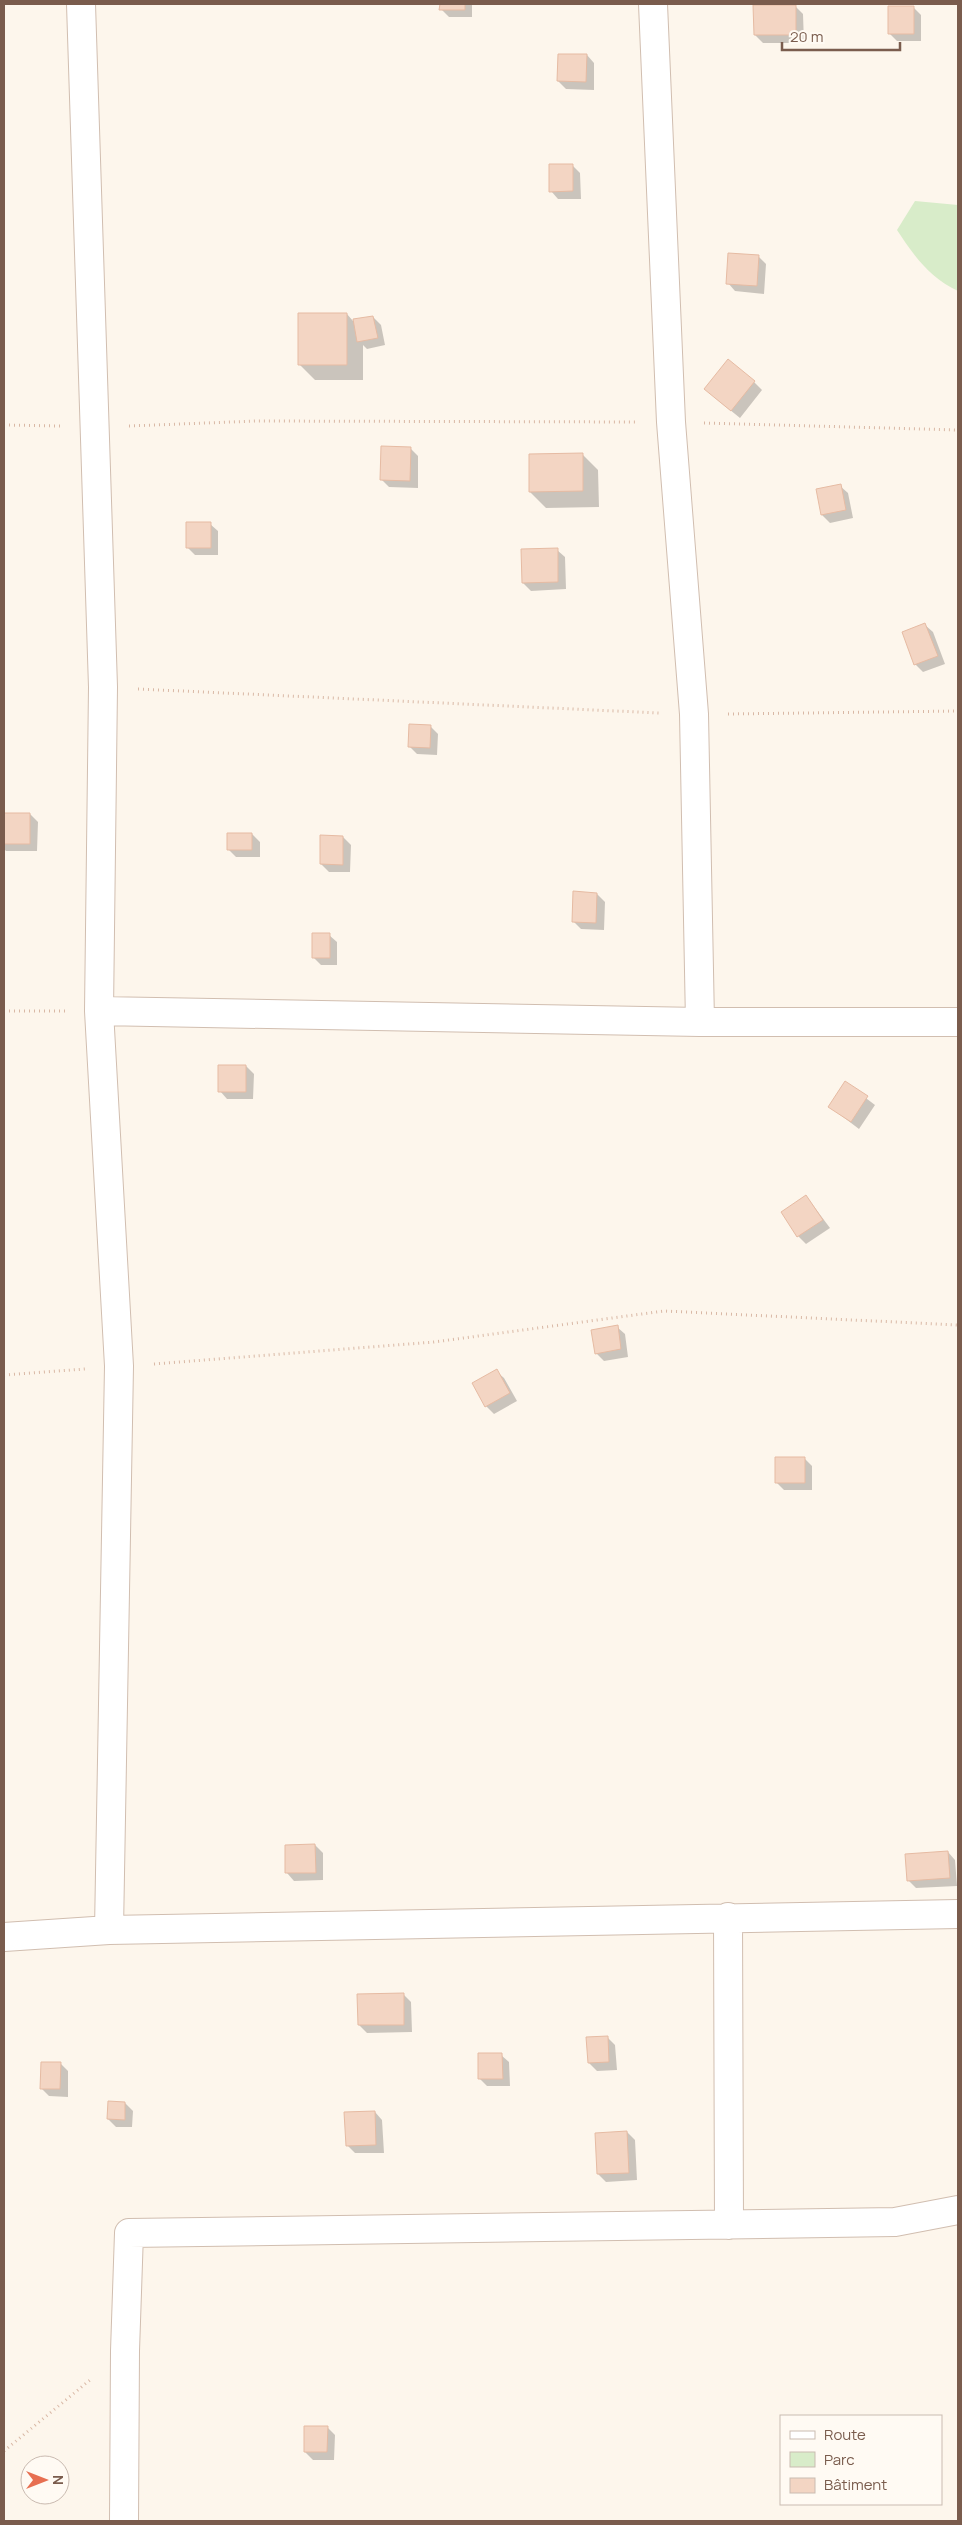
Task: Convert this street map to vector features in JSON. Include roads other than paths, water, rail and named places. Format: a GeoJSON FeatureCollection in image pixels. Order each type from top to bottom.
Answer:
{"type":"FeatureCollection","features":[{"type":"Feature","properties":{"kind":"street"},"geometry":{"type":"LineString","coordinates":[[81,4],[102,687],[99,1011],[119,1366],[109,1930]]}},
{"type":"Feature","properties":{"kind":"street"},"geometry":{"type":"LineString","coordinates":[[654,4],[671,422],[694,714],[700,1022]]}},
{"type":"Feature","properties":{"kind":"street"},"geometry":{"type":"LineString","coordinates":[[99,1011],[700,1022],[958,1022]]}},
{"type":"Feature","properties":{"kind":"street"},"geometry":{"type":"LineString","coordinates":[[4,1937],[109,1930],[958,1914]]}},
{"type":"Feature","properties":{"kind":"street"},"geometry":{"type":"LineString","coordinates":[[728,1917],[729,2225]]}},
{"type":"Feature","properties":{"kind":"street"},"geometry":{"type":"LineString","coordinates":[[124,2521],[125,2351],[129,2234],[895,2222],[958,2210]]}}]}
